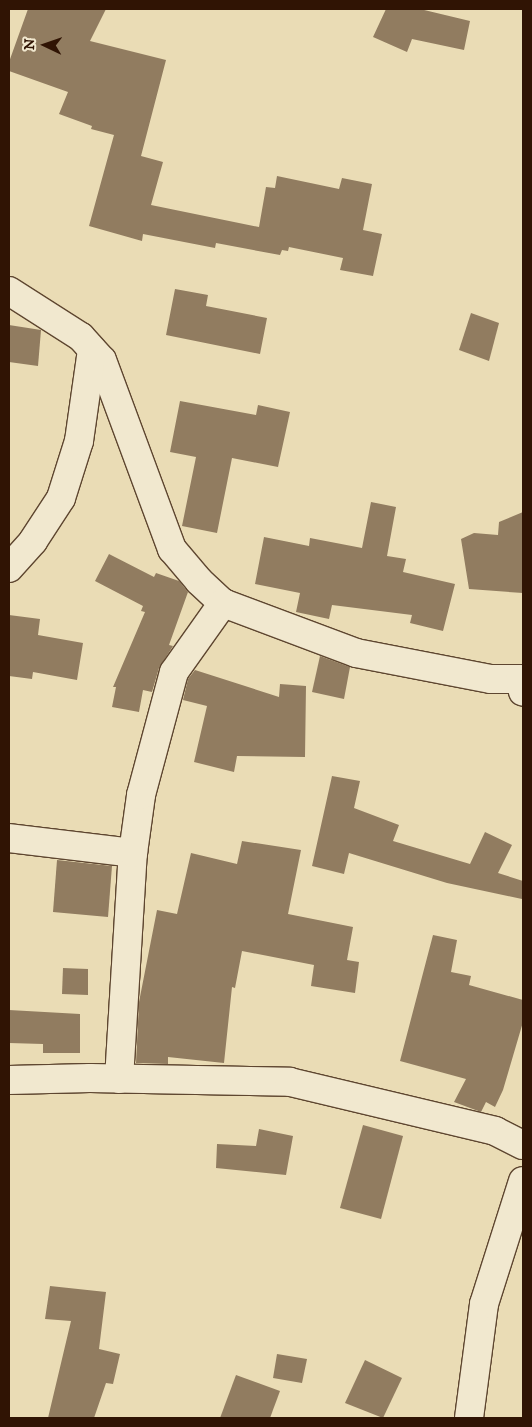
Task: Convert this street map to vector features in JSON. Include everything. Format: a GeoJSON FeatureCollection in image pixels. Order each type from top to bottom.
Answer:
{"type":"FeatureCollection","features":[{"type":"Feature","properties":{"kind":"street"},"geometry":{"type":"LineString","coordinates":[[9,290],[81,337],[102,360],[172,549],[199,581],[223,603],[356,653],[491,679],[520,679],[523,692]]}},
{"type":"Feature","properties":{"kind":"street"},"geometry":{"type":"LineString","coordinates":[[9,568],[33,541],[62,498],[80,441],[92,350]]}},
{"type":"Feature","properties":{"kind":"street"},"geometry":{"type":"LineString","coordinates":[[119,1079],[133,853],[142,795],[174,672],[223,603]]}},
{"type":"Feature","properties":{"kind":"street"},"geometry":{"type":"LineString","coordinates":[[9,838],[133,853]]}},
{"type":"Feature","properties":{"kind":"street"},"geometry":{"type":"LineString","coordinates":[[9,1080],[119,1079],[290,1082],[495,1131],[523,1145]]}},
{"type":"Feature","properties":{"kind":"street"},"geometry":{"type":"LineString","coordinates":[[469,1418],[484,1304],[523,1181]]}},
{"type":"Feature","properties":{"kind":"building"},"geometry":{"type":"Polygon","coordinates":[[[28,9],[106,9],[90,41],[166,60],[141,156],[163,162],[151,205],[259,227],[266,187],[275,188],[277,176],[339,189],[342,178],[372,184],[363,230],[382,234],[373,276],[340,270],[343,258],[289,247],[288,251],[282,250],[280,255],[216,243],[215,248],[143,234],[142,241],[89,226],[114,135],[91,129],[92,126],[59,114],[68,92],[9,71],[9,62],[28,9]]]}},
{"type":"Feature","properties":{"kind":"building"},"geometry":{"type":"Polygon","coordinates":[[[386,9],[420,9],[470,21],[464,50],[412,39],[407,52],[373,37],[386,9]]]}},
{"type":"Feature","properties":{"kind":"building"},"geometry":{"type":"Polygon","coordinates":[[[175,289],[208,295],[206,306],[267,318],[260,354],[166,335],[175,289]]]}},
{"type":"Feature","properties":{"kind":"building"},"geometry":{"type":"Polygon","coordinates":[[[471,313],[499,323],[489,361],[459,350],[471,313]]]}},
{"type":"Feature","properties":{"kind":"building"},"geometry":{"type":"Polygon","coordinates":[[[9,325],[41,330],[38,366],[9,362],[9,325]]]}},
{"type":"Feature","properties":{"kind":"building"},"geometry":{"type":"Polygon","coordinates":[[[180,401],[256,415],[258,405],[290,412],[278,467],[232,458],[217,533],[182,526],[196,457],[170,452],[180,401]]]}},
{"type":"Feature","properties":{"kind":"building"},"geometry":{"type":"Polygon","coordinates":[[[371,502],[396,507],[387,556],[406,559],[403,572],[455,584],[443,631],[410,623],[412,615],[332,605],[329,619],[296,612],[300,593],[255,584],[264,537],[309,546],[310,538],[362,548],[371,502]]]}},
{"type":"Feature","properties":{"kind":"building"},"geometry":{"type":"Polygon","coordinates":[[[523,512],[523,593],[469,589],[461,539],[474,533],[498,535],[499,522],[523,512]]]}},
{"type":"Feature","properties":{"kind":"building"},"geometry":{"type":"Polygon","coordinates":[[[109,554],[154,577],[156,573],[179,581],[188,592],[169,645],[173,646],[159,668],[152,692],[143,690],[139,712],[112,707],[116,687],[113,687],[145,612],[141,611],[143,606],[95,581],[109,554]]]}},
{"type":"Feature","properties":{"kind":"building"},"geometry":{"type":"Polygon","coordinates":[[[9,615],[40,619],[38,635],[83,643],[77,680],[33,672],[32,679],[9,676],[9,615]]]}},
{"type":"Feature","properties":{"kind":"building"},"geometry":{"type":"Polygon","coordinates":[[[320,656],[350,667],[344,699],[312,692],[320,656]]]}},
{"type":"Feature","properties":{"kind":"building"},"geometry":{"type":"Polygon","coordinates":[[[195,670],[279,697],[280,684],[306,686],[305,757],[237,756],[234,772],[194,762],[207,706],[183,700],[188,679],[195,670]]]}},
{"type":"Feature","properties":{"kind":"building"},"geometry":{"type":"Polygon","coordinates":[[[332,776],[360,781],[354,808],[399,825],[393,841],[470,864],[485,832],[512,845],[498,873],[523,881],[522,899],[447,883],[349,853],[344,874],[312,866],[332,776]]]}},
{"type":"Feature","properties":{"kind":"building"},"geometry":{"type":"Polygon","coordinates":[[[242,841],[301,850],[288,914],[353,927],[347,960],[359,962],[355,993],[311,986],[314,965],[242,951],[235,988],[232,987],[224,1063],[168,1057],[168,1064],[136,1063],[139,1002],[157,910],[177,914],[191,853],[237,864],[242,841]]]}},
{"type":"Feature","properties":{"kind":"building"},"geometry":{"type":"Polygon","coordinates":[[[57,860],[112,866],[108,917],[53,912],[57,860]]]}},
{"type":"Feature","properties":{"kind":"building"},"geometry":{"type":"Polygon","coordinates":[[[433,935],[457,940],[451,972],[471,976],[469,985],[523,1000],[523,1022],[503,1090],[495,1107],[486,1102],[481,1112],[454,1102],[466,1079],[400,1061],[433,935]]]}},
{"type":"Feature","properties":{"kind":"building"},"geometry":{"type":"Polygon","coordinates":[[[63,968],[88,969],[88,995],[62,994],[63,968]]]}},
{"type":"Feature","properties":{"kind":"building"},"geometry":{"type":"Polygon","coordinates":[[[9,1010],[80,1014],[80,1053],[43,1053],[43,1044],[9,1043],[9,1010]]]}},
{"type":"Feature","properties":{"kind":"building"},"geometry":{"type":"Polygon","coordinates":[[[363,1125],[403,1136],[381,1219],[340,1208],[363,1125]]]}},
{"type":"Feature","properties":{"kind":"building"},"geometry":{"type":"Polygon","coordinates":[[[259,1129],[293,1136],[286,1175],[216,1168],[217,1144],[256,1146],[259,1129]]]}},
{"type":"Feature","properties":{"kind":"building"},"geometry":{"type":"Polygon","coordinates":[[[50,1286],[106,1292],[99,1349],[120,1354],[113,1384],[106,1383],[94,1418],[48,1418],[71,1321],[45,1319],[50,1286]]]}},
{"type":"Feature","properties":{"kind":"building"},"geometry":{"type":"Polygon","coordinates":[[[277,1354],[307,1359],[302,1383],[273,1378],[277,1354]]]}},
{"type":"Feature","properties":{"kind":"building"},"geometry":{"type":"Polygon","coordinates":[[[365,1360],[402,1378],[383,1418],[345,1403],[365,1360]]]}},
{"type":"Feature","properties":{"kind":"building"},"geometry":{"type":"Polygon","coordinates":[[[236,1375],[280,1391],[270,1418],[220,1418],[236,1375]]]}}]}
